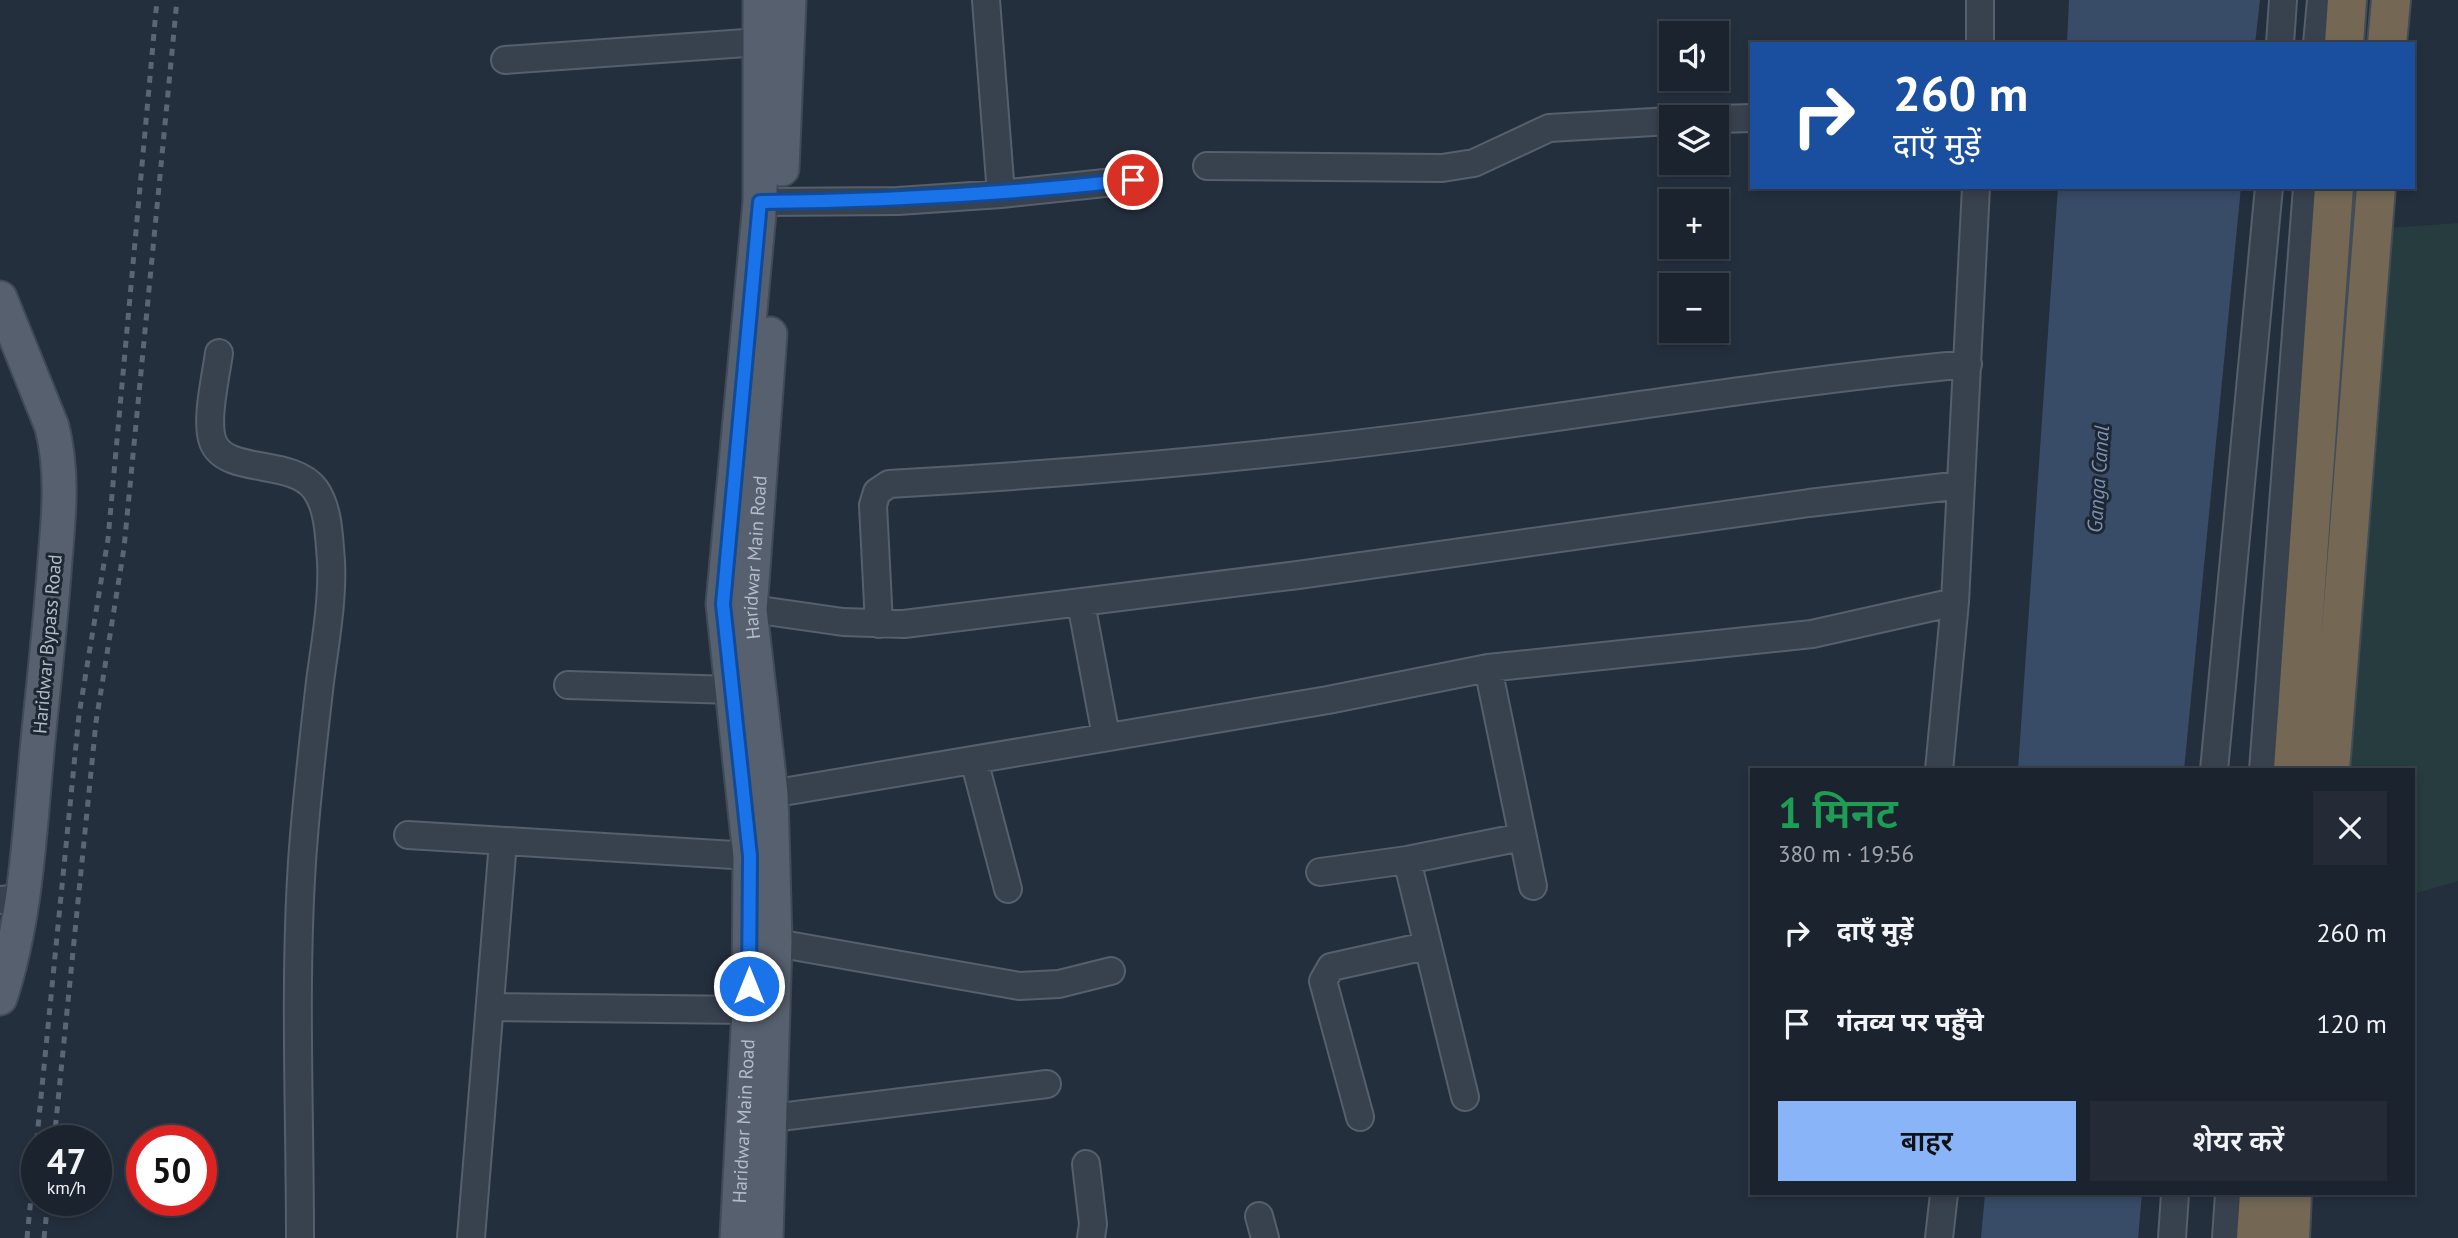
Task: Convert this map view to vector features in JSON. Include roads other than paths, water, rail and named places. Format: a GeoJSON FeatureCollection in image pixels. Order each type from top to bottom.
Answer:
{"type":"FeatureCollection","features":[{"type":"Feature","properties":{"kind":"highway"},"geometry":{"type":"LineString","coordinates":[[2344,42],[2347,0]]}},
{"type":"Feature","properties":{"kind":"highway"},"geometry":{"type":"LineString","coordinates":[[2387,42],[2390,0]]}},
{"type":"Feature","properties":{"kind":"highway"},"geometry":{"type":"LineString","coordinates":[[2293,768],[2334,189]]}},
{"type":"Feature","properties":{"kind":"highway"},"geometry":{"type":"LineString","coordinates":[[2330,768],[2376,189]]}},
{"type":"Feature","properties":{"kind":"highway"},"geometry":{"type":"LineString","coordinates":[[2256,1238],[2259,1195]]}},
{"type":"Feature","properties":{"kind":"main road","name":"Haridwar Main Road"},"geometry":{"type":"LineString","coordinates":[[760,0],[770,202]]}},
{"type":"Feature","properties":{"kind":"main road","name":"Haridwar Main Road"},"geometry":{"type":"LineString","coordinates":[[766,1238],[772,1118],[762,940],[750,856],[733,690],[737,607],[789,0]]}},
{"type":"Feature","properties":{"kind":"main road","name":"Haridwar Bypass Road"},"geometry":{"type":"LineString","coordinates":[[0,298],[52,427],[57,448],[60,498],[52,612],[10,899],[11,963],[0,998]]}},
{"type":"Feature","properties":{"kind":"main road","name":"Haridwar Main Road"},"geometry":{"type":"LineString","coordinates":[[737,607],[771,794],[762,940],[749,1010],[737,1238]]}},
{"type":"Feature","properties":{"kind":"street"},"geometry":{"type":"LineString","coordinates":[[986,0],[1001,194]]}},
{"type":"Feature","properties":{"kind":"street"},"geometry":{"type":"LineString","coordinates":[[1980,0],[1980,42]]}},
{"type":"Feature","properties":{"kind":"street"},"geometry":{"type":"LineString","coordinates":[[2280,42],[2283,0]]}},
{"type":"Feature","properties":{"kind":"street"},"geometry":{"type":"LineString","coordinates":[[2317,42],[2321,0]]}},
{"type":"Feature","properties":{"kind":"street"},"geometry":{"type":"LineString","coordinates":[[505,60],[760,42]]}},
{"type":"Feature","properties":{"kind":"street"},"geometry":{"type":"LineString","coordinates":[[1729,119],[1750,118]]}},
{"type":"Feature","properties":{"kind":"street"},"geometry":{"type":"LineString","coordinates":[[1208,166],[1442,168],[1474,163],[1549,128],[1659,122]]}},
{"type":"Feature","properties":{"kind":"street"},"geometry":{"type":"LineString","coordinates":[[770,202],[898,201],[1001,194],[1133,180]]}},
{"type":"Feature","properties":{"kind":"street"},"geometry":{"type":"LineString","coordinates":[[1938,768],[1955,602],[1976,189]]}},
{"type":"Feature","properties":{"kind":"street"},"geometry":{"type":"LineString","coordinates":[[2214,768],[2269,189]]}},
{"type":"Feature","properties":{"kind":"street"},"geometry":{"type":"LineString","coordinates":[[2263,768],[2307,189]]}},
{"type":"Feature","properties":{"kind":"street"},"geometry":{"type":"LineString","coordinates":[[219,353],[211,425],[214,442],[221,453],[233,460],[303,477],[316,491],[326,514],[331,563],[329,613],[302,863],[298,993],[300,1238]]}},
{"type":"Feature","properties":{"kind":"street"},"geometry":{"type":"LineString","coordinates":[[879,624],[873,505],[877,492],[889,484],[1048,474],[1272,453],[1462,430],[1868,373],[1968,364]]}},
{"type":"Feature","properties":{"kind":"street"},"geometry":{"type":"LineString","coordinates":[[737,607],[879,624],[1081,603],[1520,546],[1809,503],[1961,485]]}},
{"type":"Feature","properties":{"kind":"street"},"geometry":{"type":"LineString","coordinates":[[771,794],[1328,700],[1488,668],[1812,634],[1955,602]]}},
{"type":"Feature","properties":{"kind":"street"},"geometry":{"type":"LineString","coordinates":[[1081,603],[1106,736]]}},
{"type":"Feature","properties":{"kind":"street"},"geometry":{"type":"LineString","coordinates":[[1488,668],[1533,886]]}},
{"type":"Feature","properties":{"kind":"street"},"geometry":{"type":"LineString","coordinates":[[568,685],[733,690]]}},
{"type":"Feature","properties":{"kind":"street"},"geometry":{"type":"LineString","coordinates":[[974,760],[1008,889]]}},
{"type":"Feature","properties":{"kind":"street"},"geometry":{"type":"LineString","coordinates":[[408,835],[750,856]]}},
{"type":"Feature","properties":{"kind":"street"},"geometry":{"type":"LineString","coordinates":[[1320,872],[1407,860],[1522,837]]}},
{"type":"Feature","properties":{"kind":"street"},"geometry":{"type":"LineString","coordinates":[[471,1238],[492,1007],[503,842]]}},
{"type":"Feature","properties":{"kind":"street"},"geometry":{"type":"LineString","coordinates":[[1407,860],[1465,1097]]}},
{"type":"Feature","properties":{"kind":"street"},"geometry":{"type":"LineString","coordinates":[[762,940],[1019,986],[1059,984],[1111,971]]}},
{"type":"Feature","properties":{"kind":"street"},"geometry":{"type":"LineString","coordinates":[[1360,1117],[1324,981],[1325,973],[1331,967],[1426,946]]}},
{"type":"Feature","properties":{"kind":"street"},"geometry":{"type":"LineString","coordinates":[[492,1007],[749,1010]]}},
{"type":"Feature","properties":{"kind":"street"},"geometry":{"type":"LineString","coordinates":[[772,1118],[1047,1084]]}},
{"type":"Feature","properties":{"kind":"street"},"geometry":{"type":"LineString","coordinates":[[1086,1164],[1093,1224],[1091,1238]]}},
{"type":"Feature","properties":{"kind":"street"},"geometry":{"type":"LineString","coordinates":[[1939,1238],[1944,1195]]}},
{"type":"Feature","properties":{"kind":"street"},"geometry":{"type":"LineString","coordinates":[[2172,1238],[2175,1195]]}},
{"type":"Feature","properties":{"kind":"street"},"geometry":{"type":"LineString","coordinates":[[2226,1238],[2230,1195]]}},
{"type":"Feature","properties":{"kind":"water"},"geometry":{"type":"Polygon","coordinates":[[[2069,0],[2260,0],[2255,42],[2067,42],[2069,0]]]}},
{"type":"Feature","properties":{"kind":"water","name":"Ganga Canal"},"geometry":{"type":"Polygon","coordinates":[[[2058,189],[2241,189],[2184,768],[2018,768],[2058,189]]]}},
{"type":"Feature","properties":{"kind":"water"},"geometry":{"type":"Polygon","coordinates":[[[1985,1195],[2142,1195],[2138,1238],[1981,1238],[1985,1195]]]}},
{"type":"Feature","properties":{"kind":"railway"},"geometry":{"type":"LineString","coordinates":[[27,1238],[79,715],[108,539],[157,0]]}},
{"type":"Feature","properties":{"kind":"railway"},"geometry":{"type":"LineString","coordinates":[[56,1125],[96,722],[124,548],[177,0]]}},
{"type":"Feature","properties":{"kind":"railway"},"geometry":{"type":"LineString","coordinates":[[44,1238],[46,1216]]}}]}
